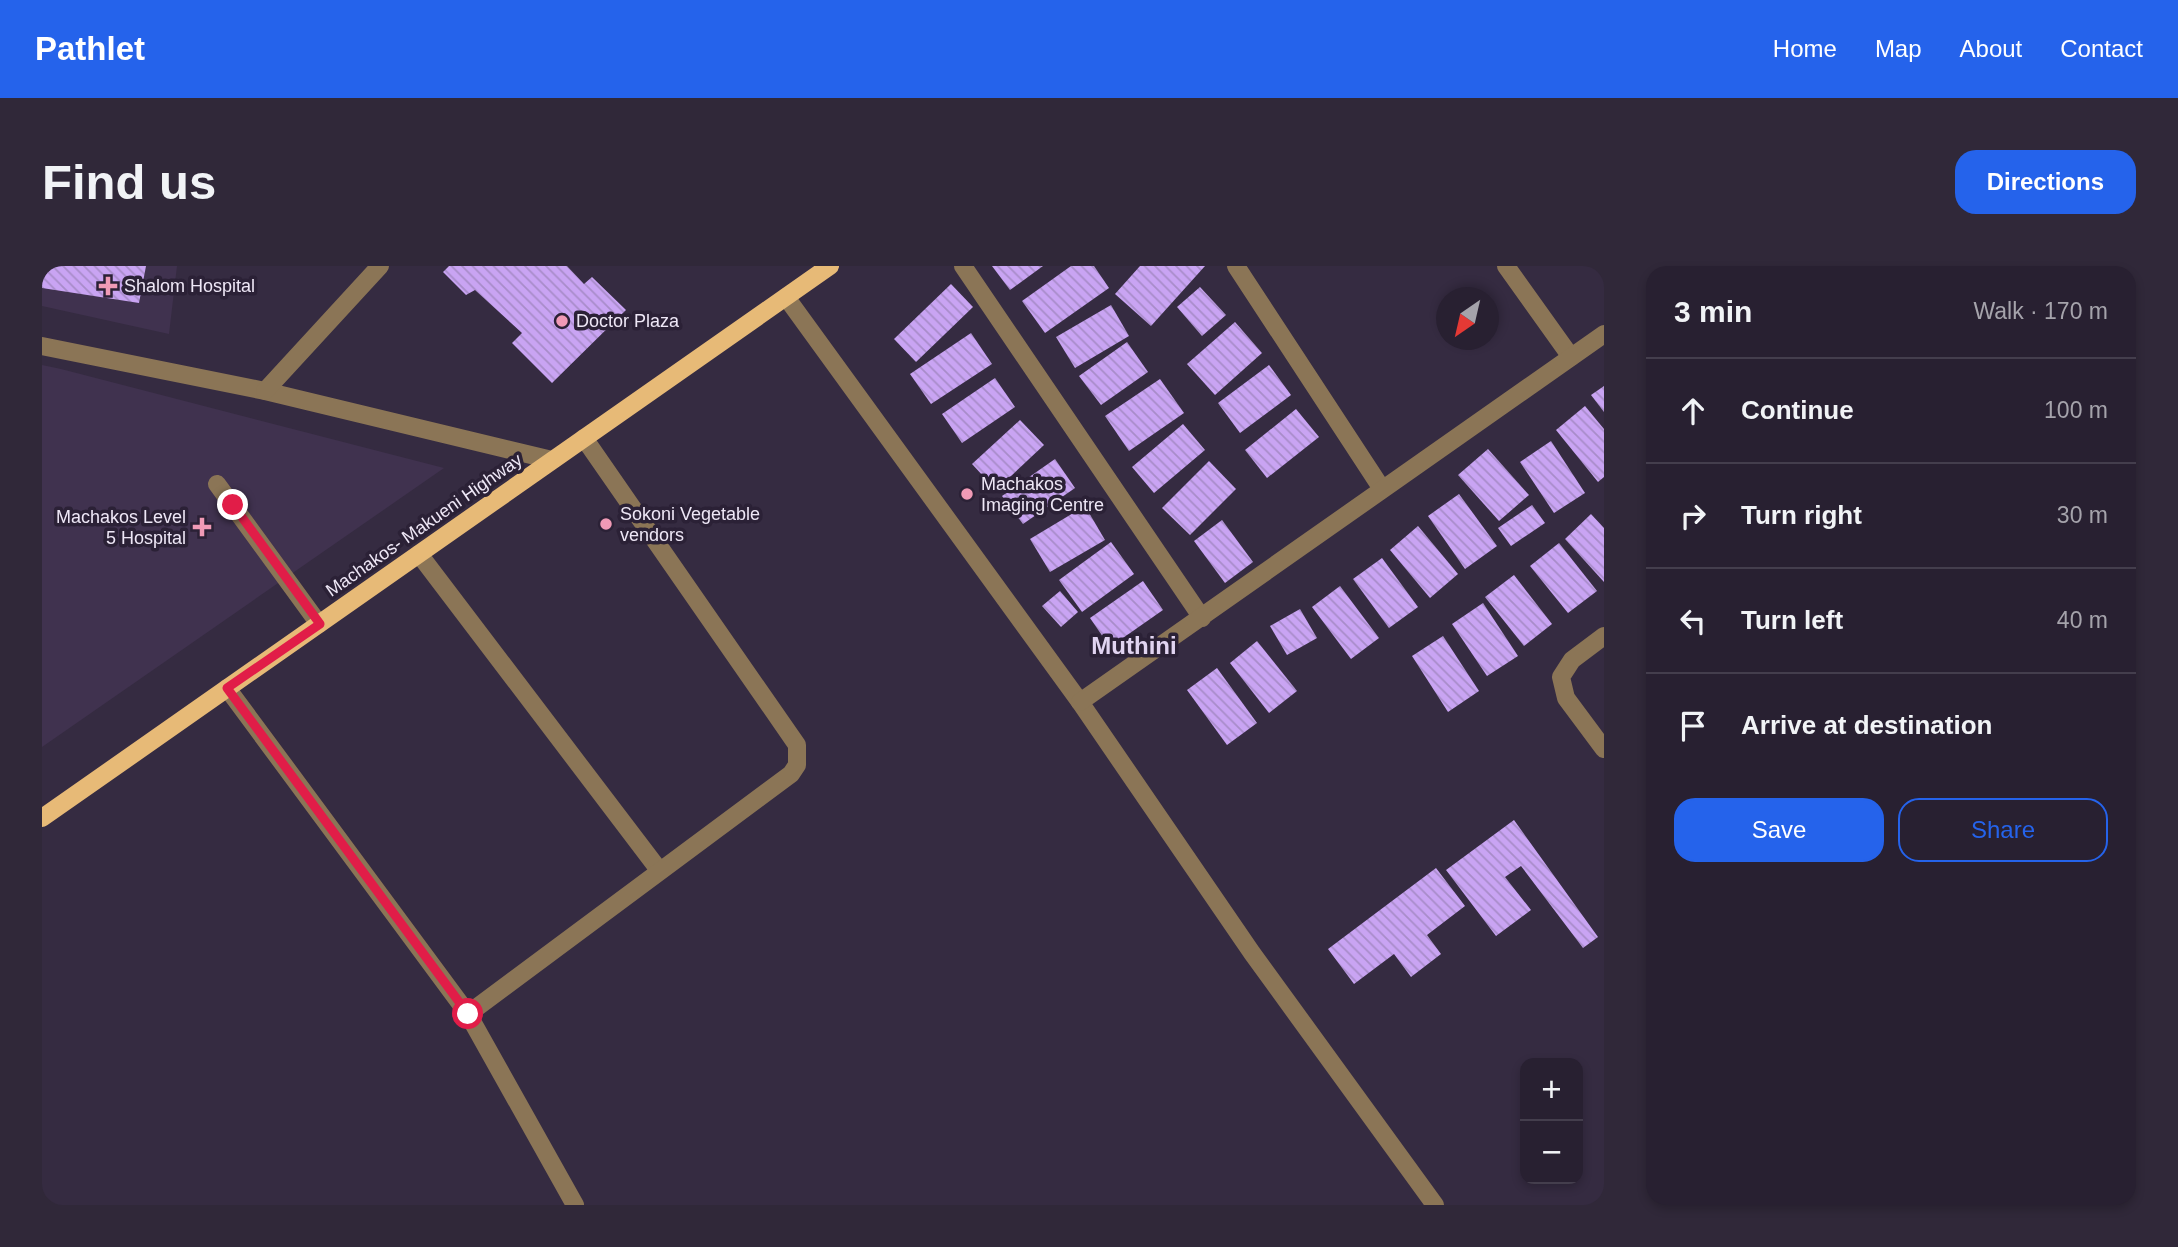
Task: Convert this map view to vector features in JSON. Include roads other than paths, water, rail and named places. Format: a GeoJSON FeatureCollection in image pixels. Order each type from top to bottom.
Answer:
{"type":"FeatureCollection","features":[{"type":"Feature","properties":{"kind":"main road","name":"Machakos- Makueni Highway"},"geometry":{"type":"LineString","coordinates":[[42,818],[830,266]]}},
{"type":"Feature","properties":{"kind":"street"},"geometry":{"type":"LineString","coordinates":[[265,391],[380,266]]}},
{"type":"Feature","properties":{"kind":"street"},"geometry":{"type":"LineString","coordinates":[[963,266],[1202,618]]}},
{"type":"Feature","properties":{"kind":"street"},"geometry":{"type":"LineString","coordinates":[[1236,266],[1382,489]]}},
{"type":"Feature","properties":{"kind":"street"},"geometry":{"type":"LineString","coordinates":[[1506,266],[1572,357]]}},
{"type":"Feature","properties":{"kind":"street"},"geometry":{"type":"LineString","coordinates":[[786,297],[1080,702],[1252,953],[1435,1205]]}},
{"type":"Feature","properties":{"kind":"street"},"geometry":{"type":"LineString","coordinates":[[1080,702],[1604,334]]}},
{"type":"Feature","properties":{"kind":"street"},"geometry":{"type":"LineString","coordinates":[[42,346],[265,391],[552,460]]}},
{"type":"Feature","properties":{"kind":"street"},"geometry":{"type":"LineString","coordinates":[[468,1014],[791,774],[800,753],[584,438]]}},
{"type":"Feature","properties":{"kind":"street"},"geometry":{"type":"LineString","coordinates":[[217,484],[320,624]]}},
{"type":"Feature","properties":{"kind":"street"},"geometry":{"type":"LineString","coordinates":[[419,554],[659,870]]}},
{"type":"Feature","properties":{"kind":"street"},"geometry":{"type":"LineString","coordinates":[[1604,636],[1572,660],[1561,677],[1566,698],[1604,749]]}},
{"type":"Feature","properties":{"kind":"street"},"geometry":{"type":"LineString","coordinates":[[227,688],[468,1014],[575,1205]]}},
{"type":"Feature","properties":{"kind":"place","name":"Shalom Hospital"},"geometry":{"type":"Point","coordinates":[108,286]}},
{"type":"Feature","properties":{"kind":"place","name":"Doctor Plaza"},"geometry":{"type":"Point","coordinates":[562,321]}},
{"type":"Feature","properties":{"kind":"place","name":"Machakos Imaging Centre"},"geometry":{"type":"Point","coordinates":[967,494]}},
{"type":"Feature","properties":{"kind":"place","name":"Sokoni Vegetable vendors"},"geometry":{"type":"Point","coordinates":[606,524]}},
{"type":"Feature","properties":{"kind":"place","name":"Machakos Level 5 Hospital"},"geometry":{"type":"Point","coordinates":[202,527]}},
{"type":"Feature","properties":{"kind":"district","name":"Muthini"},"geometry":{"type":"Point","coordinates":[1134,646]}}]}
